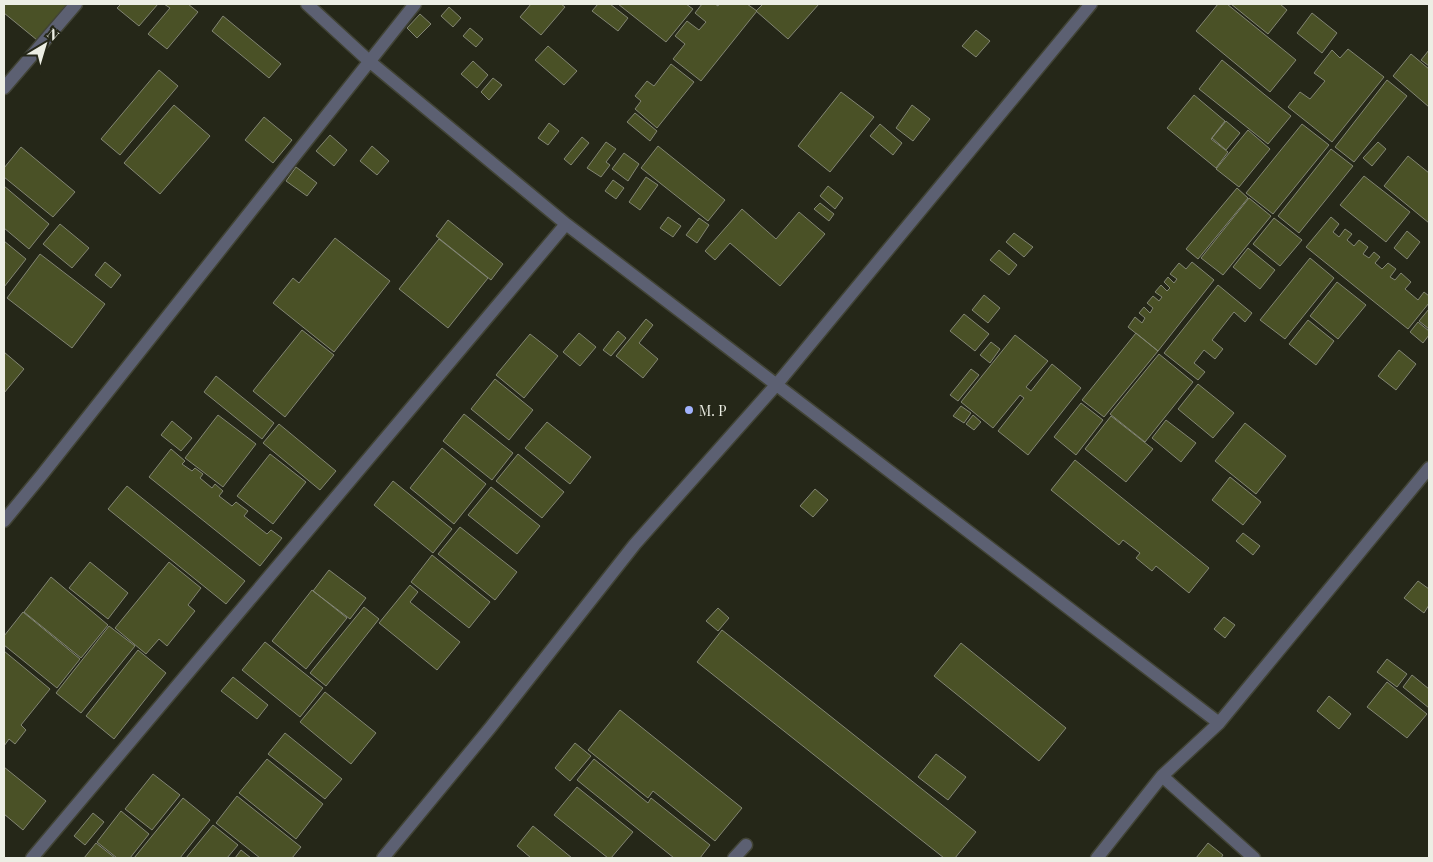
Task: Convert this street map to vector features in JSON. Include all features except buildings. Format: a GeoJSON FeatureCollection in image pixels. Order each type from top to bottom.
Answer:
{"type":"FeatureCollection","features":[{"type":"Feature","properties":{"kind":"street"},"geometry":{"type":"LineString","coordinates":[[4,88],[76,4]]}},
{"type":"Feature","properties":{"kind":"street"},"geometry":{"type":"LineString","coordinates":[[307,4],[369,61],[566,224],[1219,722]]}},
{"type":"Feature","properties":{"kind":"street"},"geometry":{"type":"LineString","coordinates":[[4,520],[48,469],[415,4]]}},
{"type":"Feature","properties":{"kind":"street"},"geometry":{"type":"LineString","coordinates":[[383,858],[490,728],[635,544],[777,384],[1090,4]]}},
{"type":"Feature","properties":{"kind":"street"},"geometry":{"type":"LineString","coordinates":[[32,858],[566,224]]}},
{"type":"Feature","properties":{"kind":"street"},"geometry":{"type":"LineString","coordinates":[[1097,858],[1162,776],[1219,722],[1429,468]]}},
{"type":"Feature","properties":{"kind":"street"},"geometry":{"type":"LineString","coordinates":[[1162,776],[1254,858]]}},
{"type":"Feature","properties":{"kind":"street"},"geometry":{"type":"LineString","coordinates":[[734,858],[746,845]]}},
{"type":"Feature","properties":{"kind":"place","name":"M. P"},"geometry":{"type":"Point","coordinates":[689,410]}}]}
